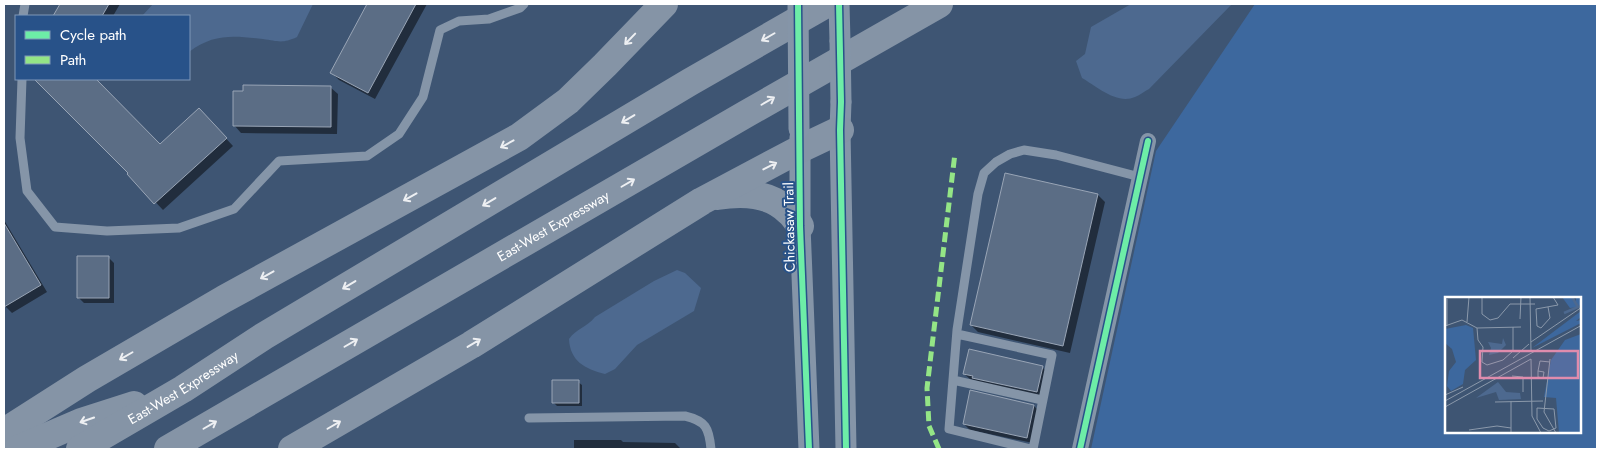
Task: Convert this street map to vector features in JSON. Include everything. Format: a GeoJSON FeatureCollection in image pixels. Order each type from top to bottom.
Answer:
{"type":"FeatureCollection","features":[{"type":"Feature","properties":{"kind":"highway"},"geometry":{"type":"LineString","coordinates":[[4,432],[87,378],[224,299],[519,137],[568,101],[664,4]]}},
{"type":"Feature","properties":{"kind":"highway","name":"East-West Expressway"},"geometry":{"type":"LineString","coordinates":[[80,449],[183,389],[264,336],[682,87],[826,4]]}},
{"type":"Feature","properties":{"kind":"highway","name":"East-West Expressway"},"geometry":{"type":"LineString","coordinates":[[168,449],[939,4]]}},
{"type":"Feature","properties":{"kind":"highway"},"geometry":{"type":"LineString","coordinates":[[292,449],[471,344],[711,196],[777,162],[800,139],[840,130]]}},
{"type":"Feature","properties":{"kind":"highway"},"geometry":{"type":"LineString","coordinates":[[711,196],[735,193],[760,196],[775,201],[789,211],[800,226]]}},
{"type":"Feature","properties":{"kind":"highway"},"geometry":{"type":"LineString","coordinates":[[18,449],[81,422],[183,389]]}},
{"type":"Feature","properties":{"kind":"street","name":"Chickasaw Trail"},"geometry":{"type":"LineString","coordinates":[[798,4],[800,226],[809,449]]}},
{"type":"Feature","properties":{"kind":"street"},"geometry":{"type":"LineString","coordinates":[[840,4],[840,130],[846,449]]}},
{"type":"Feature","properties":{"kind":"street"},"geometry":{"type":"LineString","coordinates":[[1080,449],[1148,141]]}},
{"type":"Feature","properties":{"kind":"lane"},"geometry":{"type":"LineString","coordinates":[[22,80],[20,138],[27,192],[55,227],[107,231],[179,228],[234,209],[279,161],[367,156],[399,134],[423,98],[440,30],[459,21],[489,19],[520,8],[524,4]]}},
{"type":"Feature","properties":{"kind":"lane"},"geometry":{"type":"LineString","coordinates":[[957,334],[1052,355],[1032,449],[948,429],[957,334],[978,194],[984,173],[996,162],[1010,154],[1024,150],[1056,155],[1140,177]]}},
{"type":"Feature","properties":{"kind":"lane"},"geometry":{"type":"LineString","coordinates":[[953,380],[1042,400]]}},
{"type":"Feature","properties":{"kind":"lane"},"geometry":{"type":"LineString","coordinates":[[529,418],[685,416],[696,419],[705,425],[711,449]]}},
{"type":"Feature","properties":{"kind":"shaded area"},"geometry":{"type":"Polygon","coordinates":[[[153,4],[313,4],[297,37],[287,41],[224,37],[207,42],[190,51],[190,15],[143,15],[153,4]]]}},
{"type":"Feature","properties":{"kind":"shaded area"},"geometry":{"type":"Polygon","coordinates":[[[1131,4],[1232,4],[1149,89],[1135,97],[1121,99],[1107,94],[1082,78],[1076,61],[1085,54],[1091,27],[1131,4]]]}},
{"type":"Feature","properties":{"kind":"shaded area"},"geometry":{"type":"Polygon","coordinates":[[[1255,4],[1597,4],[1597,449],[1091,449],[1156,151],[1255,4]]]}},
{"type":"Feature","properties":{"kind":"shaded area"},"geometry":{"type":"Polygon","coordinates":[[[677,270],[685,273],[701,288],[694,311],[637,345],[615,369],[605,374],[591,370],[580,363],[570,347],[569,339],[575,333],[595,317],[654,281],[677,270]]]}},
{"type":"Feature","properties":{"kind":"building"},"geometry":{"type":"Polygon","coordinates":[[[60,4],[109,4],[103,15],[54,15],[60,4]]]}},
{"type":"Feature","properties":{"kind":"building"},"geometry":{"type":"Polygon","coordinates":[[[367,4],[416,4],[368,93],[330,73],[367,4]]]}},
{"type":"Feature","properties":{"kind":"building"},"geometry":{"type":"Polygon","coordinates":[[[35,80],[97,80],[160,144],[199,108],[227,138],[154,204],[128,173],[35,80]]]}},
{"type":"Feature","properties":{"kind":"building"},"geometry":{"type":"Polygon","coordinates":[[[243,85],[331,86],[331,127],[233,126],[233,91],[243,91],[243,85]]]}},
{"type":"Feature","properties":{"kind":"building"},"geometry":{"type":"Polygon","coordinates":[[[1005,173],[1098,194],[1063,346],[970,325],[1005,173]]]}},
{"type":"Feature","properties":{"kind":"building"},"geometry":{"type":"Polygon","coordinates":[[[4,223],[41,285],[4,307],[4,223]]]}},
{"type":"Feature","properties":{"kind":"building"},"geometry":{"type":"Polygon","coordinates":[[[77,256],[109,256],[109,298],[77,298],[77,256]]]}},
{"type":"Feature","properties":{"kind":"building"},"geometry":{"type":"Polygon","coordinates":[[[969,349],[1043,366],[1037,392],[972,378],[973,376],[963,374],[969,349]]]}},
{"type":"Feature","properties":{"kind":"building"},"geometry":{"type":"Polygon","coordinates":[[[552,380],[579,380],[579,403],[552,403],[552,380]]]}},
{"type":"Feature","properties":{"kind":"building"},"geometry":{"type":"Polygon","coordinates":[[[970,390],[1034,405],[1027,438],[963,424],[970,390]]]}},
{"type":"Feature","properties":{"kind":"marked path"},"geometry":{"type":"LineString","coordinates":[[939,449],[929,426],[927,388],[955,153]]}},
{"type":"Feature","properties":{"kind":"cycle path"},"geometry":{"type":"LineString","coordinates":[[798,4],[800,226],[809,449]]}},
{"type":"Feature","properties":{"kind":"cycle path"},"geometry":{"type":"LineString","coordinates":[[839,4],[846,449]]}},
{"type":"Feature","properties":{"kind":"cycle path"},"geometry":{"type":"LineString","coordinates":[[1080,449],[1148,141]]}}]}
